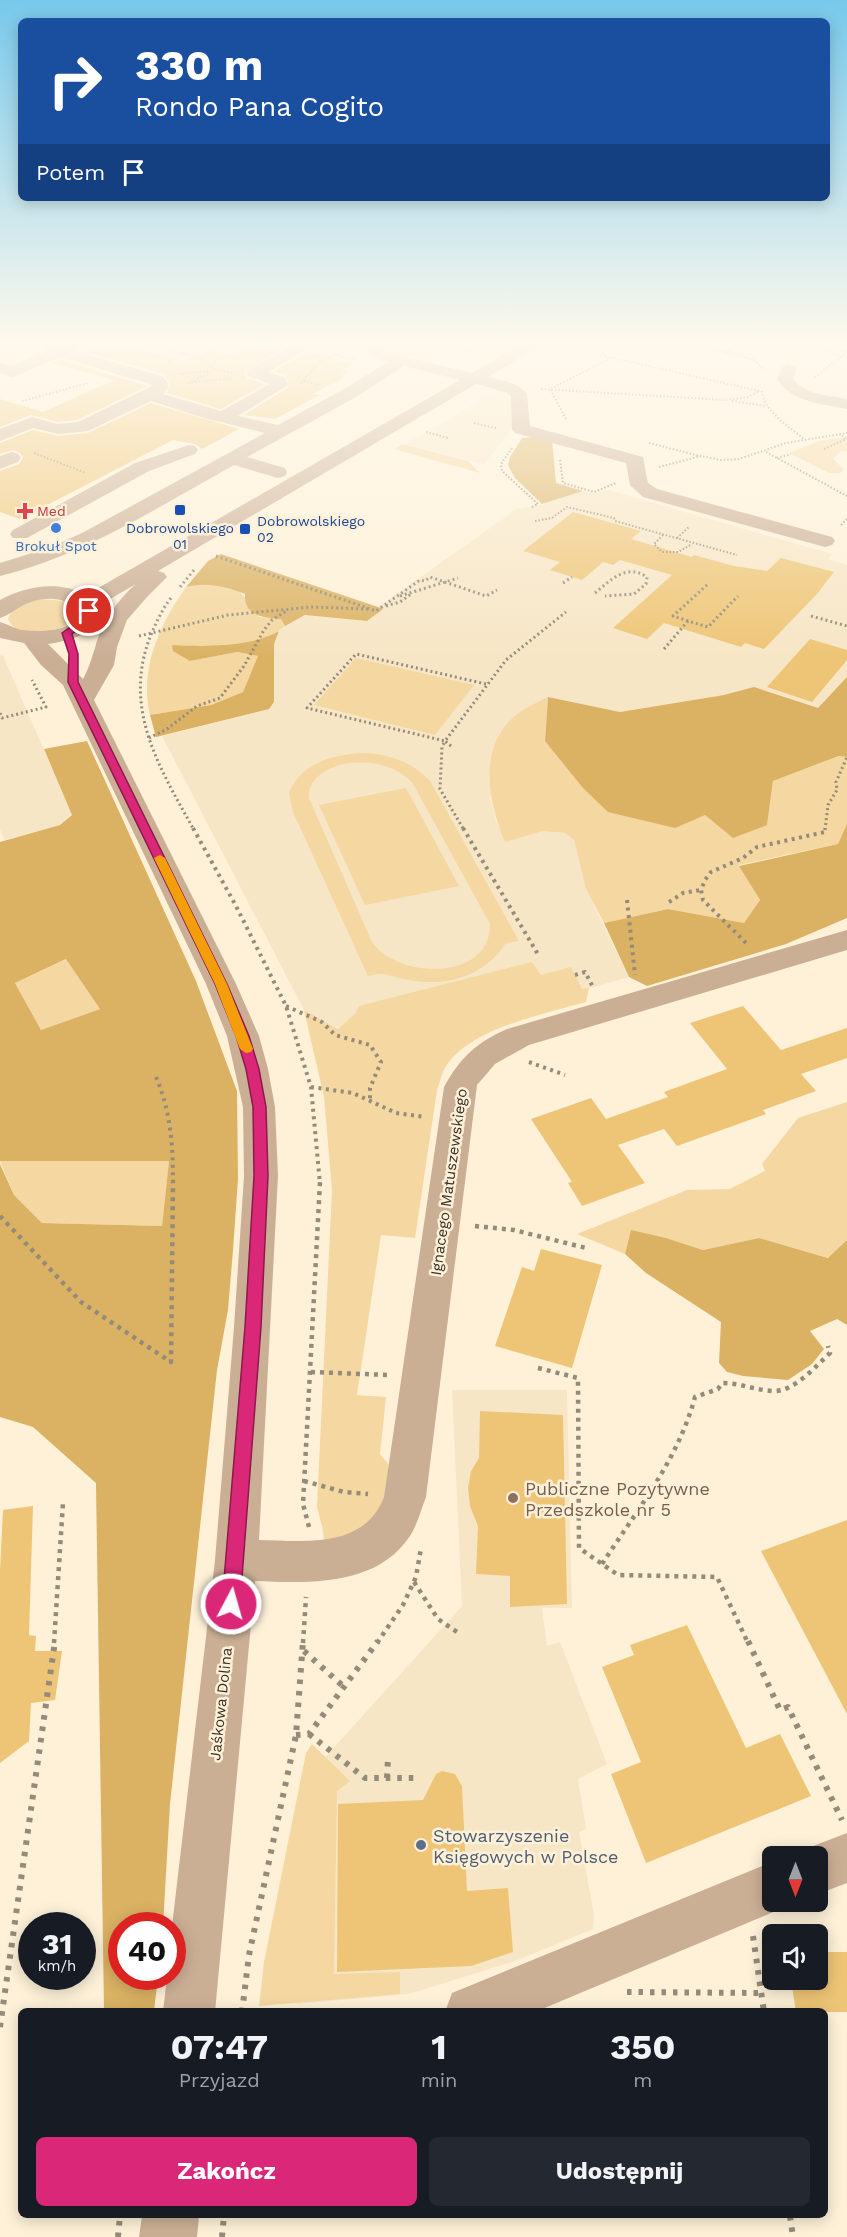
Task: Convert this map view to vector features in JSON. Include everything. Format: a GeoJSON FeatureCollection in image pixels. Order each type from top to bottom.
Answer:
{"type":"FeatureCollection","features":[{"type":"Feature","properties":{"kind":"street"},"geometry":{"type":"LineString","coordinates":[[0,570],[58,551],[91,536],[248,448]]}},
{"type":"Feature","properties":{"kind":"street"},"geometry":{"type":"LineString","coordinates":[[77,691],[104,665],[106,647],[117,619],[139,592],[164,572],[364,448]]}},
{"type":"Feature","properties":{"kind":"street"},"geometry":{"type":"LineString","coordinates":[[604,448],[636,461],[639,485],[650,493],[825,541]]}},
{"type":"Feature","properties":{"kind":"street"},"geometry":{"type":"LineString","coordinates":[[20,534],[142,467],[189,450]]}},
{"type":"Feature","properties":{"kind":"street"},"geometry":{"type":"LineString","coordinates":[[66,594],[130,560],[283,469],[231,458]]}},
{"type":"Feature","properties":{"kind":"street"},"geometry":{"type":"LineString","coordinates":[[0,527],[58,551]]}},
{"type":"Feature","properties":{"kind":"street"},"geometry":{"type":"LineString","coordinates":[[86,604],[192,556]]}},
{"type":"Feature","properties":{"kind":"street"},"geometry":{"type":"LineString","coordinates":[[66,594],[86,604],[89,611],[87,619],[67,633],[32,639],[12,636],[0,615],[30,596],[66,594]]}},
{"type":"Feature","properties":{"kind":"street","name":"Jaśkowa Dolina"},"geometry":{"type":"LineString","coordinates":[[67,633],[73,654],[77,691]]}},
{"type":"Feature","properties":{"kind":"street","name":"Jaśkowa Dolina"},"geometry":{"type":"LineString","coordinates":[[32,639],[77,691],[221,984],[243,1036],[259,1107],[261,1176],[258,1246],[236,1560],[189,2008]]}},
{"type":"Feature","properties":{"kind":"street","name":"Ignacego Matuszewskiego"},"geometry":{"type":"LineString","coordinates":[[236,1560],[309,1562],[345,1557],[367,1549],[385,1534],[396,1520],[405,1497],[460,1087],[471,1066],[488,1050],[518,1037],[847,940]]}},
{"type":"Feature","properties":{"kind":"street"},"geometry":{"type":"LineString","coordinates":[[828,1865],[847,1858]]}},
{"type":"Feature","properties":{"kind":"street"},"geometry":{"type":"LineString","coordinates":[[481,2008],[760,1891]]}},
{"type":"Feature","properties":{"kind":"street"},"geometry":{"type":"LineString","coordinates":[[168,2237],[171,2218]]}},
{"type":"Feature","properties":{"kind":"path"},"geometry":{"type":"LineString","coordinates":[[512,448],[501,464],[508,477],[538,504],[532,507]]}},
{"type":"Feature","properties":{"kind":"path"},"geometry":{"type":"LineString","coordinates":[[561,448],[563,483],[594,492],[639,473],[701,456],[727,460],[776,448]]}},
{"type":"Feature","properties":{"kind":"path"},"geometry":{"type":"LineString","coordinates":[[765,452],[847,496]]}},
{"type":"Feature","properties":{"kind":"path"},"geometry":{"type":"LineString","coordinates":[[776,458],[791,454]]}},
{"type":"Feature","properties":{"kind":"path"},"geometry":{"type":"LineString","coordinates":[[13,457],[115,483]]}},
{"type":"Feature","properties":{"kind":"path"},"geometry":{"type":"LineString","coordinates":[[535,521],[552,518],[567,507],[578,508],[737,555]]}},
{"type":"Feature","properties":{"kind":"path"},"geometry":{"type":"LineString","coordinates":[[676,538],[689,527]]}},
{"type":"Feature","properties":{"kind":"path"},"geometry":{"type":"LineString","coordinates":[[663,535],[654,544],[662,552],[678,553],[693,543]]}},
{"type":"Feature","properties":{"kind":"path"},"geometry":{"type":"LineString","coordinates":[[143,653],[163,608],[192,556]]}},
{"type":"Feature","properties":{"kind":"path"},"geometry":{"type":"LineString","coordinates":[[217,556],[376,611],[420,580],[425,581],[430,577],[486,596],[497,590]]}},
{"type":"Feature","properties":{"kind":"path"},"geometry":{"type":"LineString","coordinates":[[595,593],[621,572],[638,572],[647,577],[646,584],[634,594],[605,596]]}},
{"type":"Feature","properties":{"kind":"path"},"geometry":{"type":"LineString","coordinates":[[563,583],[572,577]]}},
{"type":"Feature","properties":{"kind":"path"},"geometry":{"type":"LineString","coordinates":[[396,597],[458,578]]}},
{"type":"Feature","properties":{"kind":"path"},"geometry":{"type":"LineString","coordinates":[[708,584],[673,616],[708,627],[738,596]]}},
{"type":"Feature","properties":{"kind":"path"},"geometry":{"type":"LineString","coordinates":[[382,607],[400,602],[412,593]]}},
{"type":"Feature","properties":{"kind":"path"},"geometry":{"type":"LineString","coordinates":[[151,633],[228,615],[289,609],[369,609]]}},
{"type":"Feature","properties":{"kind":"path"},"geometry":{"type":"LineString","coordinates":[[148,739],[167,729],[197,706],[220,698],[244,666],[264,630],[272,620],[289,609]]}},
{"type":"Feature","properties":{"kind":"path"},"geometry":{"type":"LineString","coordinates":[[539,956],[440,789],[442,747],[486,684],[506,660],[566,612]]}},
{"type":"Feature","properties":{"kind":"path"},"geometry":{"type":"LineString","coordinates":[[811,616],[847,626]]}},
{"type":"Feature","properties":{"kind":"path"},"geometry":{"type":"LineString","coordinates":[[664,649],[688,621]]}},
{"type":"Feature","properties":{"kind":"path"},"geometry":{"type":"LineString","coordinates":[[451,746],[445,741],[307,708],[356,654],[486,684]]}},
{"type":"Feature","properties":{"kind":"path"},"geometry":{"type":"LineString","coordinates":[[0,713],[2,718],[46,707],[30,676]]}},
{"type":"Feature","properties":{"kind":"path"},"geometry":{"type":"LineString","coordinates":[[765,965],[750,946],[704,900],[701,890],[711,872],[723,869],[757,848],[825,832],[828,805],[837,790],[836,782],[847,757]]}},
{"type":"Feature","properties":{"kind":"path"},"geometry":{"type":"LineString","coordinates":[[669,902],[682,893],[701,890]]}},
{"type":"Feature","properties":{"kind":"path"},"geometry":{"type":"LineString","coordinates":[[627,900],[636,967],[636,974],[631,983]]}},
{"type":"Feature","properties":{"kind":"path"},"geometry":{"type":"LineString","coordinates":[[575,975],[585,972],[594,987],[593,995],[601,993]]}},
{"type":"Feature","properties":{"kind":"path"},"geometry":{"type":"LineString","coordinates":[[286,1006],[322,1022],[335,1035],[370,1045],[376,1051],[381,1062],[370,1088],[370,1101]]}},
{"type":"Feature","properties":{"kind":"path"},"geometry":{"type":"LineString","coordinates":[[535,1064],[565,1076]]}},
{"type":"Feature","properties":{"kind":"path"},"geometry":{"type":"LineString","coordinates":[[0,1216],[81,1302],[171,1362],[174,1318],[172,1201],[174,1145],[165,1096],[156,1077]]}},
{"type":"Feature","properties":{"kind":"path"},"geometry":{"type":"LineString","coordinates":[[311,1087],[353,1093],[396,1113],[456,1121]]}},
{"type":"Feature","properties":{"kind":"path"},"geometry":{"type":"LineString","coordinates":[[473,1226],[514,1230],[586,1248]]}},
{"type":"Feature","properties":{"kind":"path"},"geometry":{"type":"LineString","coordinates":[[602,1564],[676,1450],[691,1418],[695,1397],[718,1389],[722,1383],[740,1382],[775,1391],[785,1389],[830,1353],[828,1346]]}},
{"type":"Feature","properties":{"kind":"path"},"geometry":{"type":"LineString","coordinates":[[538,1368],[578,1378],[579,1548],[618,1575],[717,1577],[780,1710],[788,1707],[836,1808]]}},
{"type":"Feature","properties":{"kind":"path"},"geometry":{"type":"LineString","coordinates":[[311,1371],[345,1375],[423,1375]]}},
{"type":"Feature","properties":{"kind":"path"},"geometry":{"type":"LineString","coordinates":[[0,2027],[57,1625],[63,1503]]}},
{"type":"Feature","properties":{"kind":"path"},"geometry":{"type":"LineString","coordinates":[[309,1734],[345,1688],[403,1605],[414,1581],[423,1542],[416,1548]]}},
{"type":"Feature","properties":{"kind":"path"},"geometry":{"type":"LineString","coordinates":[[414,1581],[438,1619],[457,1632]]}},
{"type":"Feature","properties":{"kind":"path"},"geometry":{"type":"LineString","coordinates":[[306,1598],[316,1596]]}},
{"type":"Feature","properties":{"kind":"path"},"geometry":{"type":"LineString","coordinates":[[304,1651],[345,1688]]}},
{"type":"Feature","properties":{"kind":"path"},"geometry":{"type":"LineString","coordinates":[[296,1735],[309,1734],[364,1778],[414,1778]]}},
{"type":"Feature","properties":{"kind":"path"},"geometry":{"type":"LineString","coordinates":[[387,1778],[388,1758]]}},
{"type":"Feature","properties":{"kind":"path"},"geometry":{"type":"LineString","coordinates":[[760,1891],[761,1993],[763,2008]]}},
{"type":"Feature","properties":{"kind":"path"},"geometry":{"type":"LineString","coordinates":[[617,1992],[761,1993]]}},
{"type":"Feature","properties":{"kind":"path"},"geometry":{"type":"LineString","coordinates":[[118,2237],[120,2218]]}},
{"type":"Feature","properties":{"kind":"path"},"geometry":{"type":"LineString","coordinates":[[222,2237],[224,2218]]}},
{"type":"Feature","properties":{"kind":"path"},"geometry":{"type":"LineString","coordinates":[[790,2218],[793,2237]]}},
{"type":"Feature","properties":{"kind":"shaded area"},"geometry":{"type":"Polygon","coordinates":[[[420,448],[468,461],[480,473],[394,449],[420,448]]]}},
{"type":"Feature","properties":{"kind":"shaded area"},"geometry":{"type":"Polygon","coordinates":[[[423,448],[496,448],[484,464],[423,448]]]}},
{"type":"Feature","properties":{"kind":"shaded area"},"geometry":{"type":"Polygon","coordinates":[[[515,448],[553,448],[556,483],[583,491],[542,504],[515,478],[508,465],[515,448]]]}},
{"type":"Feature","properties":{"kind":"shaded area"},"geometry":{"type":"Polygon","coordinates":[[[801,448],[847,448],[847,451],[841,451],[833,458],[844,470],[840,473],[829,473],[789,453],[801,448]]]}},
{"type":"Feature","properties":{"kind":"shaded area"},"geometry":{"type":"Polygon","coordinates":[[[608,490],[832,554],[828,559],[847,565],[847,712],[819,719],[724,695],[620,712],[548,697],[490,797],[496,820],[505,842],[543,831],[565,833],[574,840],[586,889],[629,977],[551,999],[364,1042],[304,1010],[162,736],[269,709],[274,702],[274,644],[279,631],[288,623],[305,615],[364,621],[383,608],[378,607],[517,509],[541,505],[583,491],[594,494],[608,490]]]}},
{"type":"Feature","properties":{"kind":"shaded area"},"geometry":{"type":"Polygon","coordinates":[[[221,554],[383,609],[367,621],[305,615],[285,626],[281,619],[268,618],[251,611],[245,594],[216,586],[186,587],[208,561],[221,554]]]}},
{"type":"Feature","properties":{"kind":"shaded area"},"geometry":{"type":"Polygon","coordinates":[[[204,583],[238,591],[248,600],[259,617],[281,619],[285,626],[275,633],[247,642],[173,645],[190,661],[237,652],[258,656],[243,692],[211,705],[150,715],[147,681],[160,632],[186,587],[204,583]]]}},
{"type":"Feature","properties":{"kind":"shaded area"},"geometry":{"type":"Polygon","coordinates":[[[40,599],[66,601],[76,607],[78,615],[64,626],[42,632],[21,631],[13,626],[8,619],[13,611],[21,605],[40,599]]]}},
{"type":"Feature","properties":{"kind":"shaded area"},"geometry":{"type":"Polygon","coordinates":[[[279,631],[274,644],[274,702],[269,709],[156,737],[150,715],[211,705],[243,692],[258,656],[237,652],[190,661],[173,651],[172,645],[241,643],[267,637],[279,631]]]}},
{"type":"Feature","properties":{"kind":"shaded area"},"geometry":{"type":"Polygon","coordinates":[[[0,655],[3,656],[72,814],[60,825],[5,840],[0,829],[0,655]]]}},
{"type":"Feature","properties":{"kind":"shaded area"},"geometry":{"type":"Polygon","coordinates":[[[356,658],[474,685],[435,735],[314,705],[356,658]]]}},
{"type":"Feature","properties":{"kind":"shaded area"},"geometry":{"type":"Polygon","coordinates":[[[847,677],[847,757],[839,756],[773,781],[767,825],[733,838],[705,815],[675,828],[608,812],[583,788],[545,741],[548,697],[620,712],[724,695],[754,687],[818,708],[847,677]]]}},
{"type":"Feature","properties":{"kind":"shaded area"},"geometry":{"type":"Polygon","coordinates":[[[548,697],[545,741],[705,815],[733,837],[767,825],[773,781],[840,756],[847,757],[847,824],[838,844],[739,865],[760,900],[744,923],[668,909],[604,923],[586,889],[574,840],[565,833],[543,831],[505,842],[494,808],[490,790],[490,772],[492,754],[498,737],[508,723],[523,710],[548,697]]]}},
{"type":"Feature","properties":{"kind":"shaded area"},"geometry":{"type":"Polygon","coordinates":[[[87,741],[196,981],[237,1091],[238,1179],[228,1310],[217,1370],[170,1804],[164,1912],[108,1912],[108,1990],[156,1990],[154,2008],[104,2008],[96,1483],[33,1427],[0,1417],[0,1164],[14,1195],[42,1223],[162,1226],[169,1161],[0,1161],[0,842],[60,825],[72,815],[44,749],[87,741]],[[66,959],[15,983],[41,1030],[100,1009],[66,959]]]}},
{"type":"Feature","properties":{"kind":"shaded area"},"geometry":{"type":"Polygon","coordinates":[[[366,753],[393,758],[409,764],[430,781],[519,941],[506,943],[486,965],[461,978],[434,982],[383,974],[368,976],[293,812],[289,793],[294,782],[310,767],[343,755],[366,753]],[[357,763],[341,765],[321,774],[312,784],[309,798],[372,942],[385,954],[402,963],[421,968],[441,969],[460,965],[476,956],[486,943],[490,924],[412,782],[398,771],[382,765],[357,763]]]}},
{"type":"Feature","properties":{"kind":"shaded area"},"geometry":{"type":"Polygon","coordinates":[[[406,788],[459,886],[365,905],[319,805],[406,788]]]}},
{"type":"Feature","properties":{"kind":"shaded area"},"geometry":{"type":"Polygon","coordinates":[[[847,824],[847,918],[786,944],[647,986],[629,977],[604,923],[668,909],[744,923],[760,900],[739,866],[838,844],[847,824]]]}},
{"type":"Feature","properties":{"kind":"shaded area"},"geometry":{"type":"Polygon","coordinates":[[[67,959],[100,1009],[41,1030],[15,983],[67,959]]]}},
{"type":"Feature","properties":{"kind":"shaded area"},"geometry":{"type":"Polygon","coordinates":[[[532,962],[541,975],[571,967],[582,989],[589,988],[586,1002],[509,1024],[489,1033],[471,1042],[456,1054],[444,1070],[437,1090],[415,1238],[381,1235],[357,1395],[386,1397],[380,1454],[389,1465],[384,1504],[362,1530],[324,1541],[317,1507],[332,1190],[324,1097],[304,1010],[338,1029],[355,1014],[359,1006],[532,962]]]}},
{"type":"Feature","properties":{"kind":"shaded area"},"geometry":{"type":"Polygon","coordinates":[[[847,1102],[847,1240],[829,1258],[759,1238],[703,1250],[666,1238],[631,1231],[625,1254],[577,1234],[687,1190],[730,1189],[765,1171],[762,1164],[798,1118],[847,1102]]]}},
{"type":"Feature","properties":{"kind":"shaded area"},"geometry":{"type":"Polygon","coordinates":[[[0,1161],[169,1161],[162,1226],[42,1223],[14,1195],[0,1161]]]}},
{"type":"Feature","properties":{"kind":"shaded area"},"geometry":{"type":"Polygon","coordinates":[[[631,1230],[703,1250],[759,1238],[828,1258],[847,1240],[847,1325],[837,1319],[810,1331],[824,1349],[812,1364],[788,1380],[743,1376],[727,1372],[719,1363],[721,1322],[646,1273],[625,1254],[631,1230]]]}},
{"type":"Feature","properties":{"kind":"shaded area"},"geometry":{"type":"Polygon","coordinates":[[[452,1390],[567,1390],[572,1608],[542,1608],[547,1646],[560,1642],[607,1764],[578,1779],[586,1829],[579,1832],[594,1915],[593,1929],[515,1961],[409,1994],[297,2004],[309,1775],[462,1606],[452,1390]]]}},
{"type":"Feature","properties":{"kind":"shaded area"},"geometry":{"type":"Polygon","coordinates":[[[312,1744],[350,1781],[337,1791],[334,1974],[400,1972],[400,1994],[259,2006],[264,1962],[306,1753],[312,1744]]]}},
{"type":"Feature","properties":{"kind":"building"},"geometry":{"type":"Polygon","coordinates":[[[0,448],[157,448],[20,519],[0,512],[0,471],[19,464],[23,458],[20,453],[13,450],[0,454],[0,448]]]}},
{"type":"Feature","properties":{"kind":"building"},"geometry":{"type":"Polygon","coordinates":[[[573,512],[641,531],[631,539],[692,557],[694,555],[734,566],[767,571],[781,558],[834,572],[817,594],[764,649],[745,643],[741,647],[664,623],[647,639],[613,628],[672,575],[620,560],[613,565],[603,562],[582,580],[550,570],[560,562],[523,551],[573,512]]]}},
{"type":"Feature","properties":{"kind":"building"},"geometry":{"type":"Polygon","coordinates":[[[810,639],[847,650],[847,660],[812,702],[767,687],[810,639]]]}},
{"type":"Feature","properties":{"kind":"building"},"geometry":{"type":"Polygon","coordinates":[[[743,1006],[781,1050],[847,1028],[847,1058],[801,1074],[816,1091],[763,1110],[766,1114],[677,1146],[664,1129],[618,1145],[645,1183],[582,1206],[568,1183],[572,1182],[531,1119],[591,1098],[606,1119],[668,1097],[664,1092],[727,1069],[690,1023],[743,1006]]]}},
{"type":"Feature","properties":{"kind":"building"},"geometry":{"type":"Polygon","coordinates":[[[541,1249],[602,1265],[572,1368],[495,1346],[522,1267],[534,1271],[541,1249]]]}},
{"type":"Feature","properties":{"kind":"building","name":"Publiczne Pozytywne Przedszkole nr 5"},"geometry":{"type":"Polygon","coordinates":[[[480,1411],[563,1415],[567,1604],[510,1607],[510,1576],[476,1574],[478,1526],[470,1506],[468,1488],[471,1471],[479,1458],[480,1411]]]}},
{"type":"Feature","properties":{"kind":"building"},"geometry":{"type":"Polygon","coordinates":[[[33,1506],[29,1635],[36,1636],[35,1651],[62,1651],[55,1700],[31,1703],[29,1741],[0,1763],[0,1571],[3,1510],[33,1506]]]}},
{"type":"Feature","properties":{"kind":"building"},"geometry":{"type":"Polygon","coordinates":[[[847,1520],[847,1714],[761,1551],[847,1520]]]}},
{"type":"Feature","properties":{"kind":"building"},"geometry":{"type":"Polygon","coordinates":[[[687,1625],[746,1748],[780,1734],[811,1796],[646,1863],[611,1774],[641,1762],[602,1667],[634,1655],[630,1645],[687,1625]]]}},
{"type":"Feature","properties":{"kind":"building"},"geometry":{"type":"Polygon","coordinates":[[[442,1771],[455,1774],[462,1786],[467,1891],[508,1888],[513,1952],[471,1966],[337,1972],[338,1804],[423,1800],[436,1774],[442,1771]]]}},
{"type":"Feature","properties":{"kind":"building"},"geometry":{"type":"Polygon","coordinates":[[[828,1952],[847,1952],[847,2012],[828,2012],[828,2008],[795,2008],[793,1990],[828,1990],[828,1952]]]}},
{"type":"Feature","properties":{"kind":"slow traffic"},"geometry":{"type":"LineString","coordinates":[[160,858],[221,984],[243,1036],[246,1049]]}},
{"type":"Feature","properties":{"kind":"place","name":"Dobrowolskiego 01"},"geometry":{"type":"Point","coordinates":[180,510]}},
{"type":"Feature","properties":{"kind":"place","name":"Med"},"geometry":{"type":"Point","coordinates":[25,511]}},
{"type":"Feature","properties":{"kind":"place","name":"Brokuł Spot"},"geometry":{"type":"Point","coordinates":[56,528]}},
{"type":"Feature","properties":{"kind":"place","name":"Dobrowolskiego 02"},"geometry":{"type":"Point","coordinates":[245,529]}},
{"type":"Feature","properties":{"kind":"place","name":"Publiczne Pozytywne Przedszkole nr 5"},"geometry":{"type":"Point","coordinates":[513,1498]}},
{"type":"Feature","properties":{"kind":"place","name":"Stowarzyszenie Księgowych w Polsce"},"geometry":{"type":"Point","coordinates":[421,1845]}},
{"type":"Feature","properties":{"kind":"route"},"geometry":{"type":"LineString","coordinates":[[89,611],[87,619],[79,627],[67,633],[73,654],[73,682],[221,984],[243,1036],[259,1107],[261,1176],[253,1327],[231,1604]]}}]}
